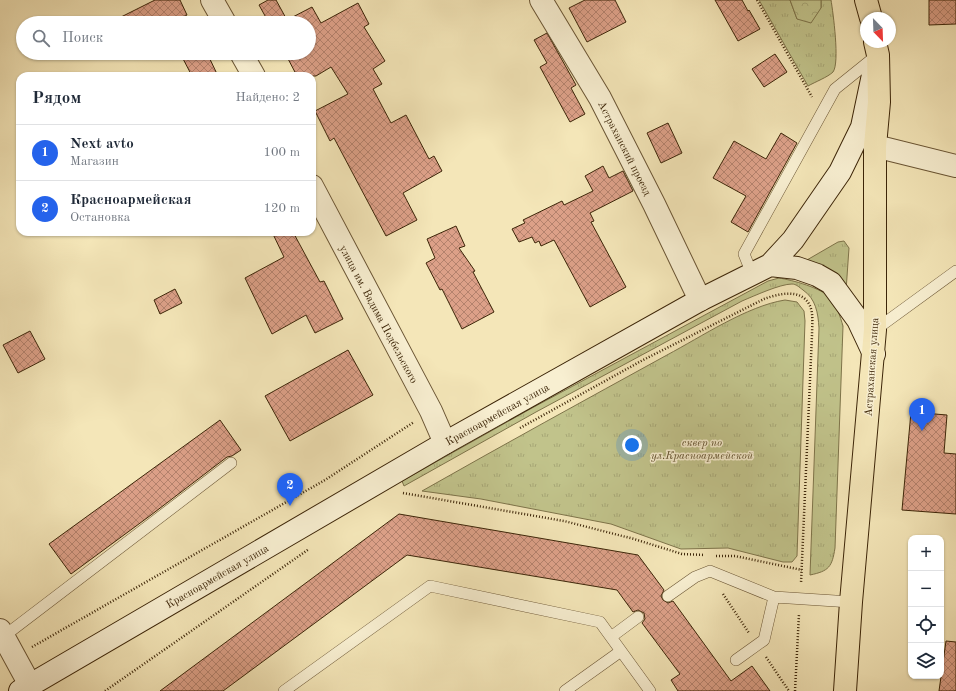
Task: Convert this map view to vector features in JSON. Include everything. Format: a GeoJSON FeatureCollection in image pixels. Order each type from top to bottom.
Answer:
{"type":"FeatureCollection","features":[{"type":"Feature","properties":{"kind":"main road"},"geometry":{"type":"LineString","coordinates":[[866,0],[869,12]]}},
{"type":"Feature","properties":{"kind":"main road","name":"Астраханская улица"},"geometry":{"type":"LineString","coordinates":[[845,691],[851,602],[874,354],[875,146],[879,102],[876,48]]}},
{"type":"Feature","properties":{"kind":"street"},"geometry":{"type":"LineString","coordinates":[[212,0],[221,16]]}},
{"type":"Feature","properties":{"kind":"street","name":"Астраханский проезд"},"geometry":{"type":"LineString","coordinates":[[541,0],[600,98],[654,204],[700,300]]}},
{"type":"Feature","properties":{"kind":"street","name":"Красноармейская улица"},"geometry":{"type":"LineString","coordinates":[[25,688],[445,443],[700,300],[761,269],[793,240],[840,172],[862,127],[876,48]]}},
{"type":"Feature","properties":{"kind":"street"},"geometry":{"type":"LineString","coordinates":[[245,60],[252,72]]}},
{"type":"Feature","properties":{"kind":"street"},"geometry":{"type":"LineString","coordinates":[[875,146],[956,166]]}},
{"type":"Feature","properties":{"kind":"street","name":"улица им. Вадима Подбельского"},"geometry":{"type":"LineString","coordinates":[[316,194],[431,411],[445,443]]}},
{"type":"Feature","properties":{"kind":"street"},"geometry":{"type":"LineString","coordinates":[[761,269],[797,268],[817,275],[831,283],[858,320],[874,354]]}},
{"type":"Feature","properties":{"kind":"street"},"geometry":{"type":"LineString","coordinates":[[1,634],[15,656],[25,688]]}},
{"type":"Feature","properties":{"kind":"lane"},"geometry":{"type":"LineString","coordinates":[[761,269],[744,254],[835,89],[876,48]]}},
{"type":"Feature","properties":{"kind":"lane"},"geometry":{"type":"LineString","coordinates":[[875,330],[956,271]]}},
{"type":"Feature","properties":{"kind":"lane"},"geometry":{"type":"LineString","coordinates":[[1,634],[230,463]]}},
{"type":"Feature","properties":{"kind":"lane"},"geometry":{"type":"LineString","coordinates":[[668,596],[695,577],[710,571],[774,597],[851,602]]}},
{"type":"Feature","properties":{"kind":"lane"},"geometry":{"type":"LineString","coordinates":[[284,691],[430,586],[600,622],[650,691]]}},
{"type":"Feature","properties":{"kind":"lane"},"geometry":{"type":"LineString","coordinates":[[736,660],[764,640],[774,597]]}},
{"type":"Feature","properties":{"kind":"lane"},"geometry":{"type":"LineString","coordinates":[[611,637],[638,617]]}},
{"type":"Feature","properties":{"kind":"lane"},"geometry":{"type":"LineString","coordinates":[[565,691],[621,651]]}},
{"type":"Feature","properties":{"kind":"path"},"geometry":{"type":"LineString","coordinates":[[518,428],[644,360],[764,299],[778,294],[793,293],[803,297],[809,304],[812,336],[802,570],[795,691]]}},
{"type":"Feature","properties":{"kind":"path"},"geometry":{"type":"LineString","coordinates":[[15,656],[325,480],[431,411]]}},
{"type":"Feature","properties":{"kind":"path"},"geometry":{"type":"LineString","coordinates":[[407,489],[400,492],[564,521],[634,539],[682,554],[707,555]]}},
{"type":"Feature","properties":{"kind":"path"},"geometry":{"type":"LineString","coordinates":[[104,691],[310,548]]}},
{"type":"Feature","properties":{"kind":"path"},"geometry":{"type":"LineString","coordinates":[[714,556],[735,556],[802,570]]}},
{"type":"Feature","properties":{"kind":"path"},"geometry":{"type":"LineString","coordinates":[[720,589],[789,691]]}},
{"type":"Feature","properties":{"kind":"green space"},"geometry":{"type":"Polygon","coordinates":[[[759,0],[790,0],[797,19],[821,8],[821,0],[831,0],[836,59],[835,67],[831,74],[808,86],[759,0]]]}},
{"type":"Feature","properties":{"kind":"green space"},"geometry":{"type":"Polygon","coordinates":[[[790,0],[821,0],[821,8],[811,23],[797,19],[790,0]]]}},
{"type":"Feature","properties":{"kind":"green space"},"geometry":{"type":"Polygon","coordinates":[[[844,241],[849,248],[846,291],[800,264],[838,242],[844,241]]]}},
{"type":"Feature","properties":{"kind":"green space"},"geometry":{"type":"Polygon","coordinates":[[[779,278],[806,285],[826,294],[836,308],[843,326],[835,548],[831,564],[822,572],[810,575],[819,322],[814,302],[803,290],[793,284],[774,288],[742,301],[536,412],[404,486],[402,481],[532,408],[768,281],[779,278]]]}},
{"type":"Feature","properties":{"kind":"green space","name":"сквер по ул.Красноармейской"},"geometry":{"type":"Polygon","coordinates":[[[785,300],[797,302],[804,311],[805,321],[797,556],[792,562],[783,562],[728,548],[681,549],[611,524],[481,499],[422,491],[724,323],[770,303],[785,300]]]}},
{"type":"Feature","properties":{"kind":"building"},"geometry":{"type":"Polygon","coordinates":[[[155,0],[180,0],[187,15],[185,16],[123,16],[155,0]]]}},
{"type":"Feature","properties":{"kind":"building"},"geometry":{"type":"Polygon","coordinates":[[[268,0],[276,0],[285,16],[265,16],[259,5],[268,0]]]}},
{"type":"Feature","properties":{"kind":"building"},"geometry":{"type":"Polygon","coordinates":[[[585,0],[615,0],[626,22],[587,42],[569,8],[585,0]]]}},
{"type":"Feature","properties":{"kind":"building"},"geometry":{"type":"Polygon","coordinates":[[[715,0],[742,0],[760,29],[738,41],[715,0]]]}},
{"type":"Feature","properties":{"kind":"building"},"geometry":{"type":"Polygon","coordinates":[[[929,0],[956,0],[956,24],[929,25],[929,0]]]}},
{"type":"Feature","properties":{"kind":"building"},"geometry":{"type":"Polygon","coordinates":[[[358,3],[369,24],[364,27],[385,61],[373,69],[382,84],[373,89],[391,123],[406,115],[429,159],[434,156],[442,171],[403,193],[417,220],[386,236],[334,138],[330,141],[316,113],[316,110],[348,94],[331,67],[316,76],[316,72],[295,72],[289,60],[316,60],[316,16],[295,16],[312,7],[321,23],[358,3]]]}},
{"type":"Feature","properties":{"kind":"building"},"geometry":{"type":"Polygon","coordinates":[[[547,33],[576,85],[571,88],[585,114],[570,122],[540,67],[547,63],[534,40],[547,33]]]}},
{"type":"Feature","properties":{"kind":"building"},"geometry":{"type":"Polygon","coordinates":[[[775,54],[787,72],[764,87],[752,69],[775,54]]]}},
{"type":"Feature","properties":{"kind":"building"},"geometry":{"type":"Polygon","coordinates":[[[184,60],[210,60],[216,72],[190,72],[184,60]]]}},
{"type":"Feature","properties":{"kind":"building"},"geometry":{"type":"Polygon","coordinates":[[[668,123],[682,153],[661,163],[647,133],[668,123]]]}},
{"type":"Feature","properties":{"kind":"building"},"geometry":{"type":"Polygon","coordinates":[[[781,133],[797,143],[748,232],[731,222],[746,196],[713,178],[734,141],[766,159],[781,133]]]}},
{"type":"Feature","properties":{"kind":"building"},"geometry":{"type":"Polygon","coordinates":[[[603,166],[609,178],[623,171],[633,191],[590,213],[594,221],[591,222],[626,287],[590,307],[554,240],[541,246],[539,241],[535,243],[532,237],[519,242],[512,229],[525,223],[523,220],[562,201],[564,205],[593,191],[585,176],[603,166]]]}},
{"type":"Feature","properties":{"kind":"building"},"geometry":{"type":"Polygon","coordinates":[[[456,226],[465,246],[459,248],[475,271],[473,272],[494,312],[462,329],[442,289],[440,290],[426,263],[435,258],[427,239],[456,226]]]}},
{"type":"Feature","properties":{"kind":"building"},"geometry":{"type":"Polygon","coordinates":[[[274,236],[295,236],[320,282],[324,281],[343,319],[315,333],[306,315],[272,334],[245,278],[284,257],[274,236]]]}},
{"type":"Feature","properties":{"kind":"building"},"geometry":{"type":"Polygon","coordinates":[[[175,289],[182,303],[160,314],[154,300],[175,289]]]}},
{"type":"Feature","properties":{"kind":"building"},"geometry":{"type":"Polygon","coordinates":[[[30,331],[45,359],[18,373],[3,345],[30,331]]]}},
{"type":"Feature","properties":{"kind":"building"},"geometry":{"type":"Polygon","coordinates":[[[348,350],[373,395],[290,441],[265,396],[348,350]]]}},
{"type":"Feature","properties":{"kind":"building"},"geometry":{"type":"Polygon","coordinates":[[[911,412],[947,415],[944,453],[956,454],[956,514],[902,510],[911,412]]]}},
{"type":"Feature","properties":{"kind":"building"},"geometry":{"type":"Polygon","coordinates":[[[220,420],[241,450],[232,456],[227,457],[71,574],[49,544],[220,420]]]}},
{"type":"Feature","properties":{"kind":"building"},"geometry":{"type":"Polygon","coordinates":[[[399,514],[638,555],[664,590],[661,596],[663,600],[668,603],[673,601],[731,681],[752,666],[770,691],[678,691],[671,680],[680,674],[642,623],[645,619],[644,613],[638,610],[633,612],[617,590],[407,555],[223,691],[160,691],[399,514]]]}},
{"type":"Feature","properties":{"kind":"building"},"geometry":{"type":"Polygon","coordinates":[[[946,641],[956,642],[956,691],[939,691],[941,679],[944,679],[944,655],[946,641]]]}},
{"type":"Feature","properties":{"kind":"place","name":"Next avto"},"geometry":{"type":"Point","coordinates":[922,431]}},
{"type":"Feature","properties":{"kind":"place","name":"Красноармейская"},"geometry":{"type":"Point","coordinates":[290,506]}}]}
